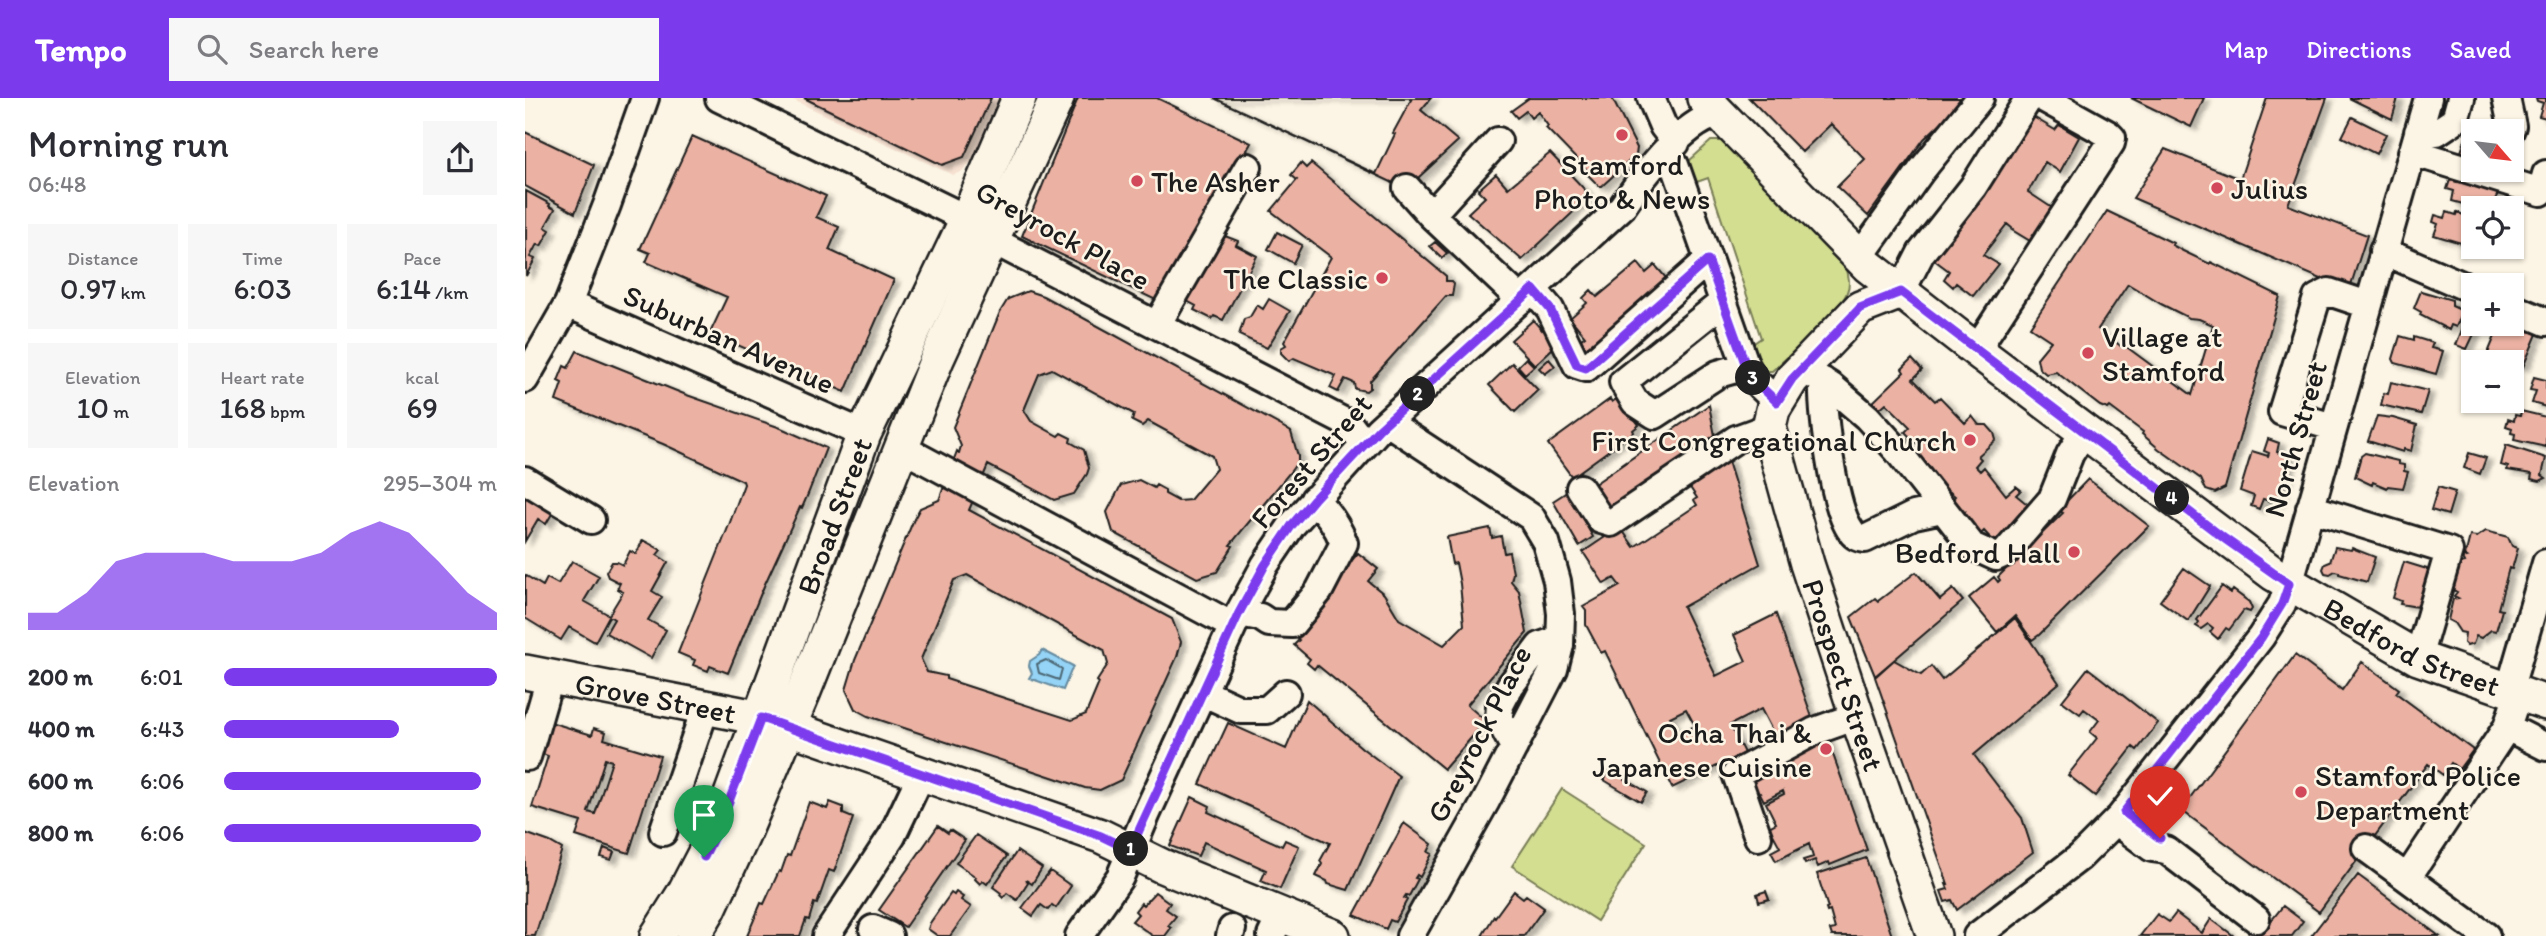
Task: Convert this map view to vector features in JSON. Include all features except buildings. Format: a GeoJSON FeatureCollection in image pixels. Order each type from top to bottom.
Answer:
{"type":"FeatureCollection","features":[{"type":"Feature","properties":{"kind":"main road","name":"Broad Street"},"geometry":{"type":"LineString","coordinates":[[657,936],[684,893],[775,723],[902,448],[937,359],[980,230],[1019,98]]}},
{"type":"Feature","properties":{"kind":"main road","name":"Broad Street"},"geometry":{"type":"LineString","coordinates":[[693,936],[725,877],[864,434],[1057,98]]}},
{"type":"Feature","properties":{"kind":"main road","name":"Bedford Street"},"geometry":{"type":"LineString","coordinates":[[1711,106],[1864,262],[2225,539],[2289,584],[2418,657],[2524,696]]}},
{"type":"Feature","properties":{"kind":"main road"},"geometry":{"type":"LineString","coordinates":[[1773,413],[1813,374],[1860,308],[1864,262]]}},
{"type":"Feature","properties":{"kind":"main road"},"geometry":{"type":"LineString","coordinates":[[1860,308],[1901,292]]}},
{"type":"Feature","properties":{"kind":"main road","name":"Prospect Street"},"geometry":{"type":"LineString","coordinates":[[1773,413],[1807,564],[1934,936]]}},
{"type":"Feature","properties":{"kind":"main road","name":"Grove Street"},"geometry":{"type":"LineString","coordinates":[[538,675],[775,723],[1101,836],[1276,925],[1333,936]]}},
{"type":"Feature","properties":{"kind":"street"},"geometry":{"type":"LineString","coordinates":[[525,379],[568,304],[645,98]]}},
{"type":"Feature","properties":{"kind":"street","name":"Greyrock Place"},"geometry":{"type":"LineString","coordinates":[[719,98],[980,230],[1349,424],[1364,444]]}},
{"type":"Feature","properties":{"kind":"street","name":"Prospect Street"},"geometry":{"type":"LineString","coordinates":[[1651,98],[1746,366],[1773,413]]}},
{"type":"Feature","properties":{"kind":"street"},"geometry":{"type":"LineString","coordinates":[[1864,262],[1921,171],[1980,98]]}},
{"type":"Feature","properties":{"kind":"street"},"geometry":{"type":"LineString","coordinates":[[1901,292],[1921,253],[1973,187],[2029,98]]}},
{"type":"Feature","properties":{"kind":"street"},"geometry":{"type":"LineString","coordinates":[[1976,350],[2111,143],[2112,138],[2108,134],[2043,98]]}},
{"type":"Feature","properties":{"kind":"street","name":"North Street"},"geometry":{"type":"LineString","coordinates":[[1977,936],[2080,857],[2120,817],[2261,638],[2282,604],[2428,98]]}},
{"type":"Feature","properties":{"kind":"street"},"geometry":{"type":"LineString","coordinates":[[2415,142],[2455,120],[2461,98]]}},
{"type":"Feature","properties":{"kind":"street"},"geometry":{"type":"LineString","coordinates":[[2505,98],[2510,119]]}},
{"type":"Feature","properties":{"kind":"street","name":"Forest Street"},"geometry":{"type":"LineString","coordinates":[[1079,936],[1120,877],[1202,692],[1265,565],[1314,499],[1387,422],[1622,207],[1636,199],[1672,154],[1710,131],[1711,106]]}},
{"type":"Feature","properties":{"kind":"street"},"geometry":{"type":"LineString","coordinates":[[1431,215],[1498,141]]}},
{"type":"Feature","properties":{"kind":"street"},"geometry":{"type":"LineString","coordinates":[[2415,142],[2461,160]]}},
{"type":"Feature","properties":{"kind":"street"},"geometry":{"type":"LineString","coordinates":[[1157,325],[1248,167]]}},
{"type":"Feature","properties":{"kind":"street"},"geometry":{"type":"LineString","coordinates":[[2518,182],[2541,192],[2546,174]]}},
{"type":"Feature","properties":{"kind":"street"},"geometry":{"type":"LineString","coordinates":[[1407,188],[1431,215],[1527,294],[1550,309],[1577,365],[1586,368],[1708,260]]}},
{"type":"Feature","properties":{"kind":"street"},"geometry":{"type":"LineString","coordinates":[[2383,251],[2461,285]]}},
{"type":"Feature","properties":{"kind":"street"},"geometry":{"type":"LineString","coordinates":[[2333,427],[2282,412],[2317,298],[2329,292],[2368,304]]}},
{"type":"Feature","properties":{"kind":"street"},"geometry":{"type":"LineString","coordinates":[[1723,302],[1623,382],[1635,402],[1655,415],[1718,374],[1746,366]]}},
{"type":"Feature","properties":{"kind":"street","name":"Suburban Avenue"},"geometry":{"type":"LineString","coordinates":[[568,304],[864,434]]}},
{"type":"Feature","properties":{"kind":"street"},"geometry":{"type":"LineString","coordinates":[[2524,313],[2546,322]]}},
{"type":"Feature","properties":{"kind":"street"},"geometry":{"type":"LineString","coordinates":[[1813,374],[1843,515],[1857,538],[1865,539],[1914,515],[1942,509]]}},
{"type":"Feature","properties":{"kind":"street"},"geometry":{"type":"LineString","coordinates":[[1813,374],[1867,417],[1897,450],[1972,546],[1996,557],[2005,553],[2052,499],[2070,454],[2084,432]]}},
{"type":"Feature","properties":{"kind":"street"},"geometry":{"type":"LineString","coordinates":[[1580,488],[1601,520],[1611,523],[1773,413]]}},
{"type":"Feature","properties":{"kind":"street","name":"Greyrock Place"},"geometry":{"type":"LineString","coordinates":[[1387,422],[1531,517],[1546,542],[1557,581],[1561,614],[1560,639],[1554,669],[1411,936]]}},
{"type":"Feature","properties":{"kind":"street"},"geometry":{"type":"LineString","coordinates":[[902,448],[1236,619],[1260,617],[1269,623],[1292,624],[1319,591],[1344,543],[1328,512],[1314,499]]}},
{"type":"Feature","properties":{"kind":"street"},"geometry":{"type":"LineString","coordinates":[[525,480],[591,520]]}},
{"type":"Feature","properties":{"kind":"street"},"geometry":{"type":"LineString","coordinates":[[2310,508],[2449,551],[2418,657]]}},
{"type":"Feature","properties":{"kind":"street"},"geometry":{"type":"LineString","coordinates":[[2407,878],[2507,727],[2524,696],[2546,562]]}},
{"type":"Feature","properties":{"kind":"street"},"geometry":{"type":"LineString","coordinates":[[526,759],[538,675]]}},
{"type":"Feature","properties":{"kind":"street"},"geometry":{"type":"LineString","coordinates":[[1202,692],[1241,710],[1267,710],[1286,694]]}},
{"type":"Feature","properties":{"kind":"street"},"geometry":{"type":"LineString","coordinates":[[663,832],[705,709]]}},
{"type":"Feature","properties":{"kind":"street"},"geometry":{"type":"LineString","coordinates":[[1758,837],[1736,774],[1815,731],[1857,716]]}},
{"type":"Feature","properties":{"kind":"street"},"geometry":{"type":"LineString","coordinates":[[2507,727],[2546,747]]}},
{"type":"Feature","properties":{"kind":"street"},"geometry":{"type":"LineString","coordinates":[[827,936],[892,836],[922,773]]}},
{"type":"Feature","properties":{"kind":"street"},"geometry":{"type":"LineString","coordinates":[[2120,817],[2152,848],[2166,850],[2256,919]]}},
{"type":"Feature","properties":{"kind":"street"},"geometry":{"type":"LineString","coordinates":[[2367,848],[2486,936]]}},
{"type":"Feature","properties":{"kind":"shaded area"},"geometry":{"type":"Polygon","coordinates":[[[789,98],[1000,98],[971,162],[961,172],[953,175],[789,98]]]}},
{"type":"Feature","properties":{"kind":"green space"},"geometry":{"type":"Polygon","coordinates":[[[1711,141],[1725,141],[1846,265],[1849,285],[1842,301],[1825,322],[1772,371],[1764,371],[1756,365],[1751,345],[1761,338],[1708,178],[1694,183],[1686,172],[1689,161],[1711,141]]]}},
{"type":"Feature","properties":{"kind":"green space"},"geometry":{"type":"Polygon","coordinates":[[[1562,789],[1646,843],[1597,921],[1512,866],[1562,789]]]}},
{"type":"Feature","properties":{"kind":"water"},"geometry":{"type":"Polygon","coordinates":[[[1042,650],[1073,666],[1063,690],[1029,678],[1032,673],[1030,661],[1042,650]]]}},
{"type":"Feature","properties":{"kind":"place","name":"Stamford Photo & News"},"geometry":{"type":"Point","coordinates":[1622,135]}},
{"type":"Feature","properties":{"kind":"place","name":"The Asher"},"geometry":{"type":"Point","coordinates":[1137,181]}},
{"type":"Feature","properties":{"kind":"place","name":"Julius"},"geometry":{"type":"Point","coordinates":[2217,188]}},
{"type":"Feature","properties":{"kind":"place","name":"The Classic"},"geometry":{"type":"Point","coordinates":[1382,278]}},
{"type":"Feature","properties":{"kind":"place","name":"Village at Stamford"},"geometry":{"type":"Point","coordinates":[2088,353]}},
{"type":"Feature","properties":{"kind":"place","name":"First Congregational Church"},"geometry":{"type":"Point","coordinates":[1970,440]}},
{"type":"Feature","properties":{"kind":"place","name":"Bedford Hall"},"geometry":{"type":"Point","coordinates":[2074,552]}},
{"type":"Feature","properties":{"kind":"place","name":"Ocha Thai & Japanese Cuisine"},"geometry":{"type":"Point","coordinates":[1826,749]}},
{"type":"Feature","properties":{"kind":"place","name":"Stamford Police Department"},"geometry":{"type":"Point","coordinates":[2301,792]}},
{"type":"Feature","properties":{"kind":"route"},"geometry":{"type":"LineString","coordinates":[[704,857],[721,822],[761,718],[1101,836],[1130,850],[1256,580],[1292,525],[1379,429],[1533,289],[1550,309],[1577,365],[1586,368],[1708,260],[1746,366],[1754,380],[1777,402],[1792,379],[1860,308],[1901,292],[2225,539],[2289,584],[2282,604],[2261,638],[2124,812],[2160,838]]}}]}
